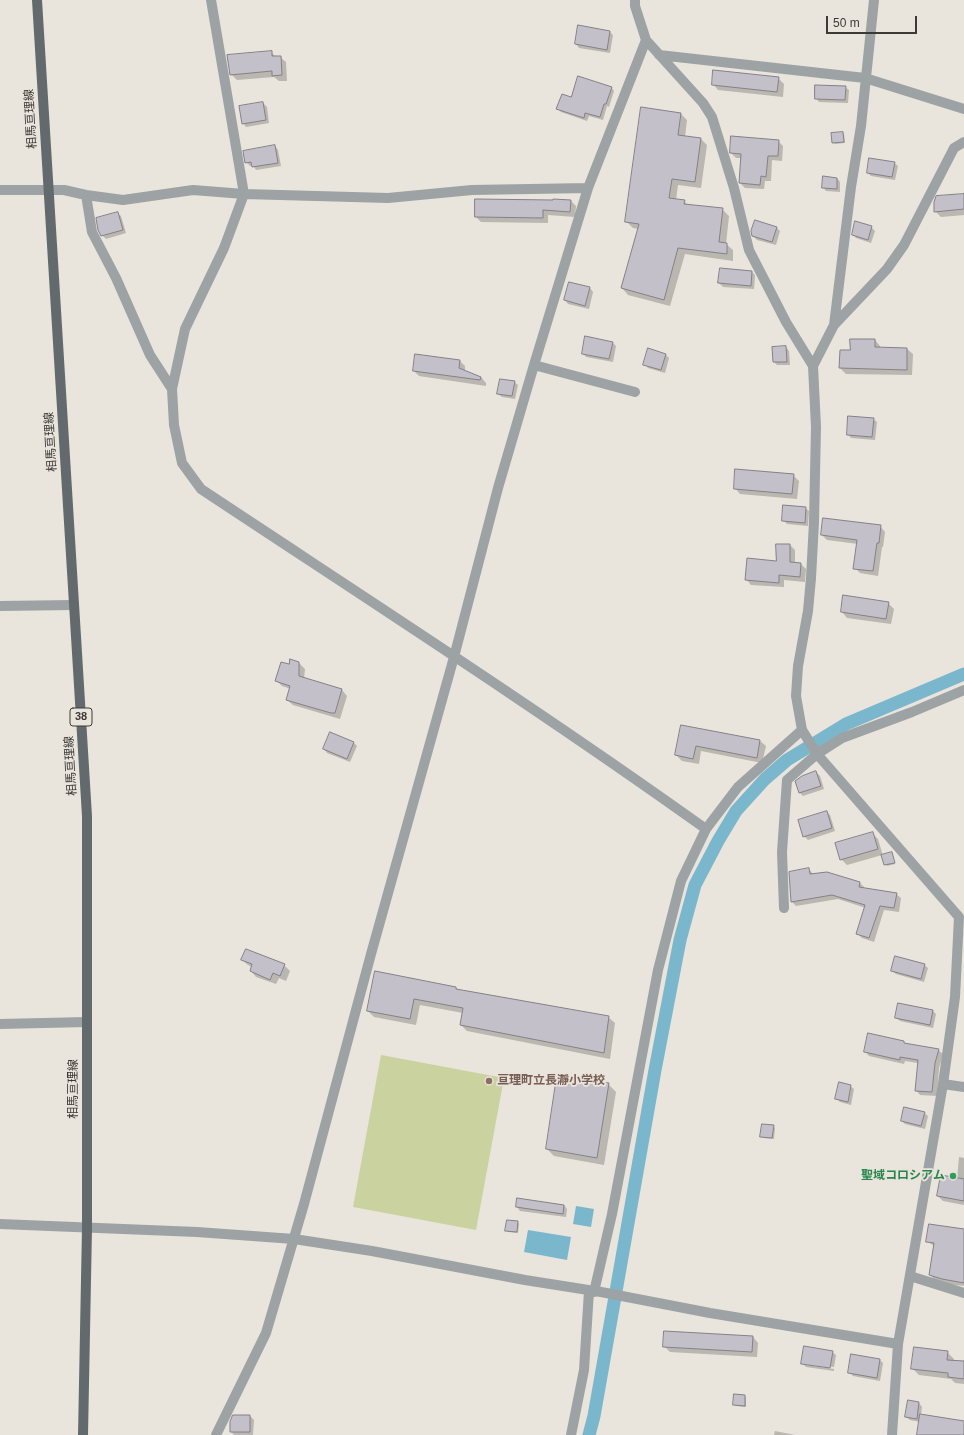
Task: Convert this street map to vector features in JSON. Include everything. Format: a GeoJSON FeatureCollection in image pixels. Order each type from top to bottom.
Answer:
{"type":"FeatureCollection","features":[{"type":"Feature","properties":{"kind":"main road","name":"相馬亘理線"},"geometry":{"type":"LineString","coordinates":[[36,0],[87,816],[87,1228],[83,1435]]}},
{"type":"Feature","properties":{"kind":"street"},"geometry":{"type":"LineString","coordinates":[[211,0],[244,194],[224,248],[185,329],[172,389],[174,425],[182,463],[201,489],[639,781],[706,829]]}},
{"type":"Feature","properties":{"kind":"street"},"geometry":{"type":"LineString","coordinates":[[635,0],[635,6],[646,40],[703,103],[712,117],[734,188],[750,250],[786,322],[813,366],[816,427],[814,529],[808,611],[798,666],[796,696],[802,730],[817,754],[961,917],[955,997],[943,1084],[898,1344],[892,1435]]}},
{"type":"Feature","properties":{"kind":"street"},"geometry":{"type":"LineString","coordinates":[[834,325],[851,187],[861,126],[874,0]]}},
{"type":"Feature","properties":{"kind":"street"},"geometry":{"type":"LineString","coordinates":[[216,1435],[266,1333],[294,1239],[371,954],[454,657],[498,488],[534,365],[588,188],[646,40]]}},
{"type":"Feature","properties":{"kind":"street"},"geometry":{"type":"LineString","coordinates":[[659,54],[865,78],[964,109]]}},
{"type":"Feature","properties":{"kind":"street"},"geometry":{"type":"LineString","coordinates":[[813,366],[834,325],[887,269],[904,245],[954,148],[964,142]]}},
{"type":"Feature","properties":{"kind":"street"},"geometry":{"type":"LineString","coordinates":[[0,190],[64,190],[86,195],[123,200],[194,190],[244,194],[388,198],[472,190],[588,188]]}},
{"type":"Feature","properties":{"kind":"street"},"geometry":{"type":"LineString","coordinates":[[86,195],[92,232],[116,278],[150,354],[172,389]]}},
{"type":"Feature","properties":{"kind":"street"},"geometry":{"type":"LineString","coordinates":[[534,365],[635,392]]}},
{"type":"Feature","properties":{"kind":"street"},"geometry":{"type":"LineString","coordinates":[[0,606],[74,604]]}},
{"type":"Feature","properties":{"kind":"street"},"geometry":{"type":"LineString","coordinates":[[784,908],[782,852],[787,780],[817,754],[842,738],[912,712],[964,690]]}},
{"type":"Feature","properties":{"kind":"street"},"geometry":{"type":"LineString","coordinates":[[571,1435],[584,1370],[595,1291],[612,1214],[658,970],[681,881],[706,829],[738,787],[802,730]]}},
{"type":"Feature","properties":{"kind":"street"},"geometry":{"type":"LineString","coordinates":[[0,1024],[87,1022]]}},
{"type":"Feature","properties":{"kind":"street"},"geometry":{"type":"LineString","coordinates":[[943,1084],[964,1087]]}},
{"type":"Feature","properties":{"kind":"street"},"geometry":{"type":"LineString","coordinates":[[0,1224],[197,1232],[294,1239],[372,1251],[525,1280],[898,1344]]}},
{"type":"Feature","properties":{"kind":"street"},"geometry":{"type":"LineString","coordinates":[[910,1276],[964,1293]]}},
{"type":"Feature","properties":{"kind":"green space"},"geometry":{"type":"Polygon","coordinates":[[[381,1055],[504,1078],[476,1230],[353,1207],[381,1055]]]}},
{"type":"Feature","properties":{"kind":"water"},"geometry":{"type":"Polygon","coordinates":[[[576,1206],[594,1209],[591,1227],[573,1224],[576,1206]]]}},
{"type":"Feature","properties":{"kind":"water"},"geometry":{"type":"Polygon","coordinates":[[[528,1230],[571,1237],[567,1260],[524,1252],[528,1230]]]}},
{"type":"Feature","properties":{"kind":"building"},"geometry":{"type":"Polygon","coordinates":[[[578,25],[610,31],[607,50],[575,44],[578,25]]]}},
{"type":"Feature","properties":{"kind":"building"},"geometry":{"type":"Polygon","coordinates":[[[272,51],[272,56],[281,56],[282,75],[272,76],[272,71],[230,75],[227,55],[272,51]]]}},
{"type":"Feature","properties":{"kind":"building"},"geometry":{"type":"Polygon","coordinates":[[[713,70],[779,77],[777,92],[712,85],[713,70]]]}},
{"type":"Feature","properties":{"kind":"building"},"geometry":{"type":"Polygon","coordinates":[[[578,76],[612,87],[600,117],[585,113],[584,118],[556,109],[562,94],[571,97],[578,76]]]}},
{"type":"Feature","properties":{"kind":"building"},"geometry":{"type":"Polygon","coordinates":[[[815,85],[846,86],[845,100],[815,99],[815,85]]]}},
{"type":"Feature","properties":{"kind":"building"},"geometry":{"type":"Polygon","coordinates":[[[263,102],[266,120],[242,124],[239,106],[263,102]]]}},
{"type":"Feature","properties":{"kind":"building"},"geometry":{"type":"Polygon","coordinates":[[[641,107],[681,113],[678,135],[701,138],[695,182],[672,179],[669,198],[685,200],[684,204],[723,208],[719,242],[727,243],[727,254],[678,248],[664,300],[621,288],[639,224],[625,222],[641,107]]]}},
{"type":"Feature","properties":{"kind":"building"},"geometry":{"type":"Polygon","coordinates":[[[843,132],[844,142],[832,143],[831,133],[843,132]]]}},
{"type":"Feature","properties":{"kind":"building"},"geometry":{"type":"Polygon","coordinates":[[[731,136],[779,140],[778,156],[768,156],[766,177],[761,176],[760,185],[739,183],[741,154],[730,153],[731,136]]]}},
{"type":"Feature","properties":{"kind":"building"},"geometry":{"type":"Polygon","coordinates":[[[275,145],[278,163],[252,167],[251,162],[245,163],[243,151],[275,145]]]}},
{"type":"Feature","properties":{"kind":"building"},"geometry":{"type":"Polygon","coordinates":[[[869,158],[895,162],[892,177],[867,173],[869,158]]]}},
{"type":"Feature","properties":{"kind":"building"},"geometry":{"type":"Polygon","coordinates":[[[823,176],[837,178],[837,189],[822,188],[823,176]]]}},
{"type":"Feature","properties":{"kind":"building"},"geometry":{"type":"Polygon","coordinates":[[[964,194],[964,209],[934,212],[934,202],[936,196],[964,194]]]}},
{"type":"Feature","properties":{"kind":"building"},"geometry":{"type":"Polygon","coordinates":[[[475,199],[571,200],[570,212],[543,210],[543,218],[475,217],[475,199]]]}},
{"type":"Feature","properties":{"kind":"building"},"geometry":{"type":"Polygon","coordinates":[[[118,212],[123,230],[101,236],[98,230],[96,218],[118,212]]]}},
{"type":"Feature","properties":{"kind":"building"},"geometry":{"type":"Polygon","coordinates":[[[755,220],[777,227],[772,242],[752,236],[751,231],[755,220]]]}},
{"type":"Feature","properties":{"kind":"building"},"geometry":{"type":"Polygon","coordinates":[[[855,221],[872,226],[868,240],[852,235],[855,221]]]}},
{"type":"Feature","properties":{"kind":"building"},"geometry":{"type":"Polygon","coordinates":[[[720,268],[752,271],[751,286],[718,283],[720,268]]]}},
{"type":"Feature","properties":{"kind":"building"},"geometry":{"type":"Polygon","coordinates":[[[569,282],[590,287],[585,306],[564,300],[569,282]]]}},
{"type":"Feature","properties":{"kind":"building"},"geometry":{"type":"Polygon","coordinates":[[[585,336],[613,342],[609,359],[582,354],[585,336]]]}},
{"type":"Feature","properties":{"kind":"building"},"geometry":{"type":"Polygon","coordinates":[[[850,339],[875,339],[875,347],[907,348],[907,370],[839,368],[840,350],[850,350],[850,339]]]}},
{"type":"Feature","properties":{"kind":"building"},"geometry":{"type":"Polygon","coordinates":[[[786,346],[787,362],[773,362],[772,347],[786,346]]]}},
{"type":"Feature","properties":{"kind":"building"},"geometry":{"type":"Polygon","coordinates":[[[648,348],[666,354],[661,370],[643,365],[648,348]]]}},
{"type":"Feature","properties":{"kind":"building"},"geometry":{"type":"Polygon","coordinates":[[[415,354],[460,360],[459,368],[481,377],[480,380],[413,371],[415,354]]]}},
{"type":"Feature","properties":{"kind":"building"},"geometry":{"type":"Polygon","coordinates":[[[500,379],[515,381],[512,396],[497,394],[500,379]]]}},
{"type":"Feature","properties":{"kind":"building"},"geometry":{"type":"Polygon","coordinates":[[[848,416],[874,418],[872,437],[847,435],[848,416]]]}},
{"type":"Feature","properties":{"kind":"building"},"geometry":{"type":"Polygon","coordinates":[[[735,469],[794,474],[792,494],[734,489],[735,469]]]}},
{"type":"Feature","properties":{"kind":"building"},"geometry":{"type":"Polygon","coordinates":[[[783,505],[806,507],[805,523],[782,521],[783,505]]]}},
{"type":"Feature","properties":{"kind":"building"},"geometry":{"type":"Polygon","coordinates":[[[823,518],[881,525],[873,571],[853,569],[857,540],[821,535],[823,518]]]}},
{"type":"Feature","properties":{"kind":"building"},"geometry":{"type":"Polygon","coordinates":[[[776,544],[790,544],[790,562],[801,563],[800,577],[779,575],[779,583],[745,580],[747,558],[776,561],[776,544]]]}},
{"type":"Feature","properties":{"kind":"building"},"geometry":{"type":"Polygon","coordinates":[[[843,595],[889,602],[886,619],[841,612],[843,595]]]}},
{"type":"Feature","properties":{"kind":"building"},"geometry":{"type":"Polygon","coordinates":[[[290,659],[299,662],[299,676],[342,689],[335,713],[286,700],[290,686],[275,681],[281,662],[289,664],[290,659]]]}},
{"type":"Feature","properties":{"kind":"building"},"geometry":{"type":"Polygon","coordinates":[[[681,725],[760,740],[757,758],[696,746],[693,759],[675,755],[681,725]]]}},
{"type":"Feature","properties":{"kind":"building"},"geometry":{"type":"Polygon","coordinates":[[[330,732],[354,742],[347,759],[323,749],[330,732]]]}},
{"type":"Feature","properties":{"kind":"building"},"geometry":{"type":"Polygon","coordinates":[[[816,771],[821,786],[799,793],[795,781],[802,776],[816,771]]]}},
{"type":"Feature","properties":{"kind":"building"},"geometry":{"type":"Polygon","coordinates":[[[827,811],[832,828],[803,837],[798,820],[827,811]]]}},
{"type":"Feature","properties":{"kind":"building"},"geometry":{"type":"Polygon","coordinates":[[[873,832],[878,849],[840,860],[835,843],[873,832]]]}},
{"type":"Feature","properties":{"kind":"building"},"geometry":{"type":"Polygon","coordinates":[[[892,852],[895,863],[884,865],[881,855],[892,852]]]}},
{"type":"Feature","properties":{"kind":"building"},"geometry":{"type":"Polygon","coordinates":[[[809,868],[810,874],[827,872],[860,882],[859,887],[897,893],[894,908],[880,906],[869,938],[856,934],[865,905],[832,895],[791,902],[789,872],[809,868]]]}},
{"type":"Feature","properties":{"kind":"building"},"geometry":{"type":"Polygon","coordinates":[[[246,949],[285,964],[280,976],[273,973],[270,980],[250,971],[252,964],[241,960],[246,949]]]}},
{"type":"Feature","properties":{"kind":"building"},"geometry":{"type":"Polygon","coordinates":[[[895,956],[925,964],[921,979],[891,971],[895,956]]]}},
{"type":"Feature","properties":{"kind":"building"},"geometry":{"type":"Polygon","coordinates":[[[375,971],[456,987],[456,989],[609,1016],[604,1053],[460,1025],[463,1008],[414,999],[410,1019],[367,1011],[375,971]]]}},
{"type":"Feature","properties":{"kind":"building"},"geometry":{"type":"Polygon","coordinates":[[[898,1003],[933,1010],[930,1025],[895,1018],[898,1003]]]}},
{"type":"Feature","properties":{"kind":"building"},"geometry":{"type":"Polygon","coordinates":[[[868,1033],[904,1041],[904,1043],[939,1049],[935,1063],[932,1092],[915,1091],[918,1060],[900,1057],[900,1060],[864,1052],[868,1033]]]}},
{"type":"Feature","properties":{"kind":"building"},"geometry":{"type":"Polygon","coordinates":[[[557,1076],[609,1083],[597,1158],[546,1149],[557,1076]]]}},
{"type":"Feature","properties":{"kind":"building"},"geometry":{"type":"Polygon","coordinates":[[[839,1082],[851,1085],[848,1102],[835,1099],[839,1082]]]}},
{"type":"Feature","properties":{"kind":"building"},"geometry":{"type":"Polygon","coordinates":[[[904,1107],[925,1112],[921,1126],[901,1121],[904,1107]]]}},
{"type":"Feature","properties":{"kind":"building"},"geometry":{"type":"Polygon","coordinates":[[[762,1124],[774,1125],[772,1138],[760,1137],[762,1124]]]}},
{"type":"Feature","properties":{"kind":"building"},"geometry":{"type":"Polygon","coordinates":[[[941,1175],[964,1179],[964,1201],[937,1196],[941,1175]]]}},
{"type":"Feature","properties":{"kind":"building"},"geometry":{"type":"Polygon","coordinates":[[[517,1198],[564,1205],[563,1214],[516,1207],[517,1198]]]}},
{"type":"Feature","properties":{"kind":"building"},"geometry":{"type":"Polygon","coordinates":[[[507,1220],[518,1221],[517,1232],[505,1231],[507,1220]]]}},
{"type":"Feature","properties":{"kind":"building"},"geometry":{"type":"Polygon","coordinates":[[[929,1224],[964,1229],[964,1283],[929,1275],[934,1243],[926,1242],[929,1224]]]}},
{"type":"Feature","properties":{"kind":"building"},"geometry":{"type":"Polygon","coordinates":[[[664,1331],[753,1336],[752,1352],[663,1347],[664,1331]]]}},
{"type":"Feature","properties":{"kind":"building"},"geometry":{"type":"Polygon","coordinates":[[[804,1346],[833,1351],[830,1368],[801,1364],[804,1346]]]}},
{"type":"Feature","properties":{"kind":"building"},"geometry":{"type":"Polygon","coordinates":[[[914,1347],[948,1351],[947,1360],[964,1361],[964,1379],[948,1377],[948,1373],[911,1369],[914,1347]]]}},
{"type":"Feature","properties":{"kind":"building"},"geometry":{"type":"Polygon","coordinates":[[[851,1354],[880,1359],[877,1378],[848,1373],[851,1354]]]}},
{"type":"Feature","properties":{"kind":"building"},"geometry":{"type":"Polygon","coordinates":[[[734,1394],[745,1395],[745,1406],[733,1405],[734,1394]]]}},
{"type":"Feature","properties":{"kind":"building"},"geometry":{"type":"Polygon","coordinates":[[[908,1400],[919,1402],[917,1419],[905,1417],[908,1400]]]}},
{"type":"Feature","properties":{"kind":"building"},"geometry":{"type":"Polygon","coordinates":[[[920,1414],[964,1421],[964,1435],[917,1435],[920,1414]]]}},
{"type":"Feature","properties":{"kind":"building"},"geometry":{"type":"Polygon","coordinates":[[[233,1415],[250,1415],[250,1432],[230,1432],[230,1422],[233,1415]]]}},
{"type":"Feature","properties":{"kind":"waterway"},"geometry":{"type":"LineString","coordinates":[[589,1435],[594,1416],[655,1070],[680,940],[695,885],[718,841],[736,811],[765,779],[787,760],[846,724],[964,674]]}},
{"type":"Feature","properties":{"kind":"place","name":"亘理町立長瀞小学校"},"geometry":{"type":"Point","coordinates":[489,1081]}},
{"type":"Feature","properties":{"kind":"place","name":"聖域コロシアム"},"geometry":{"type":"Point","coordinates":[953,1176]}}]}
